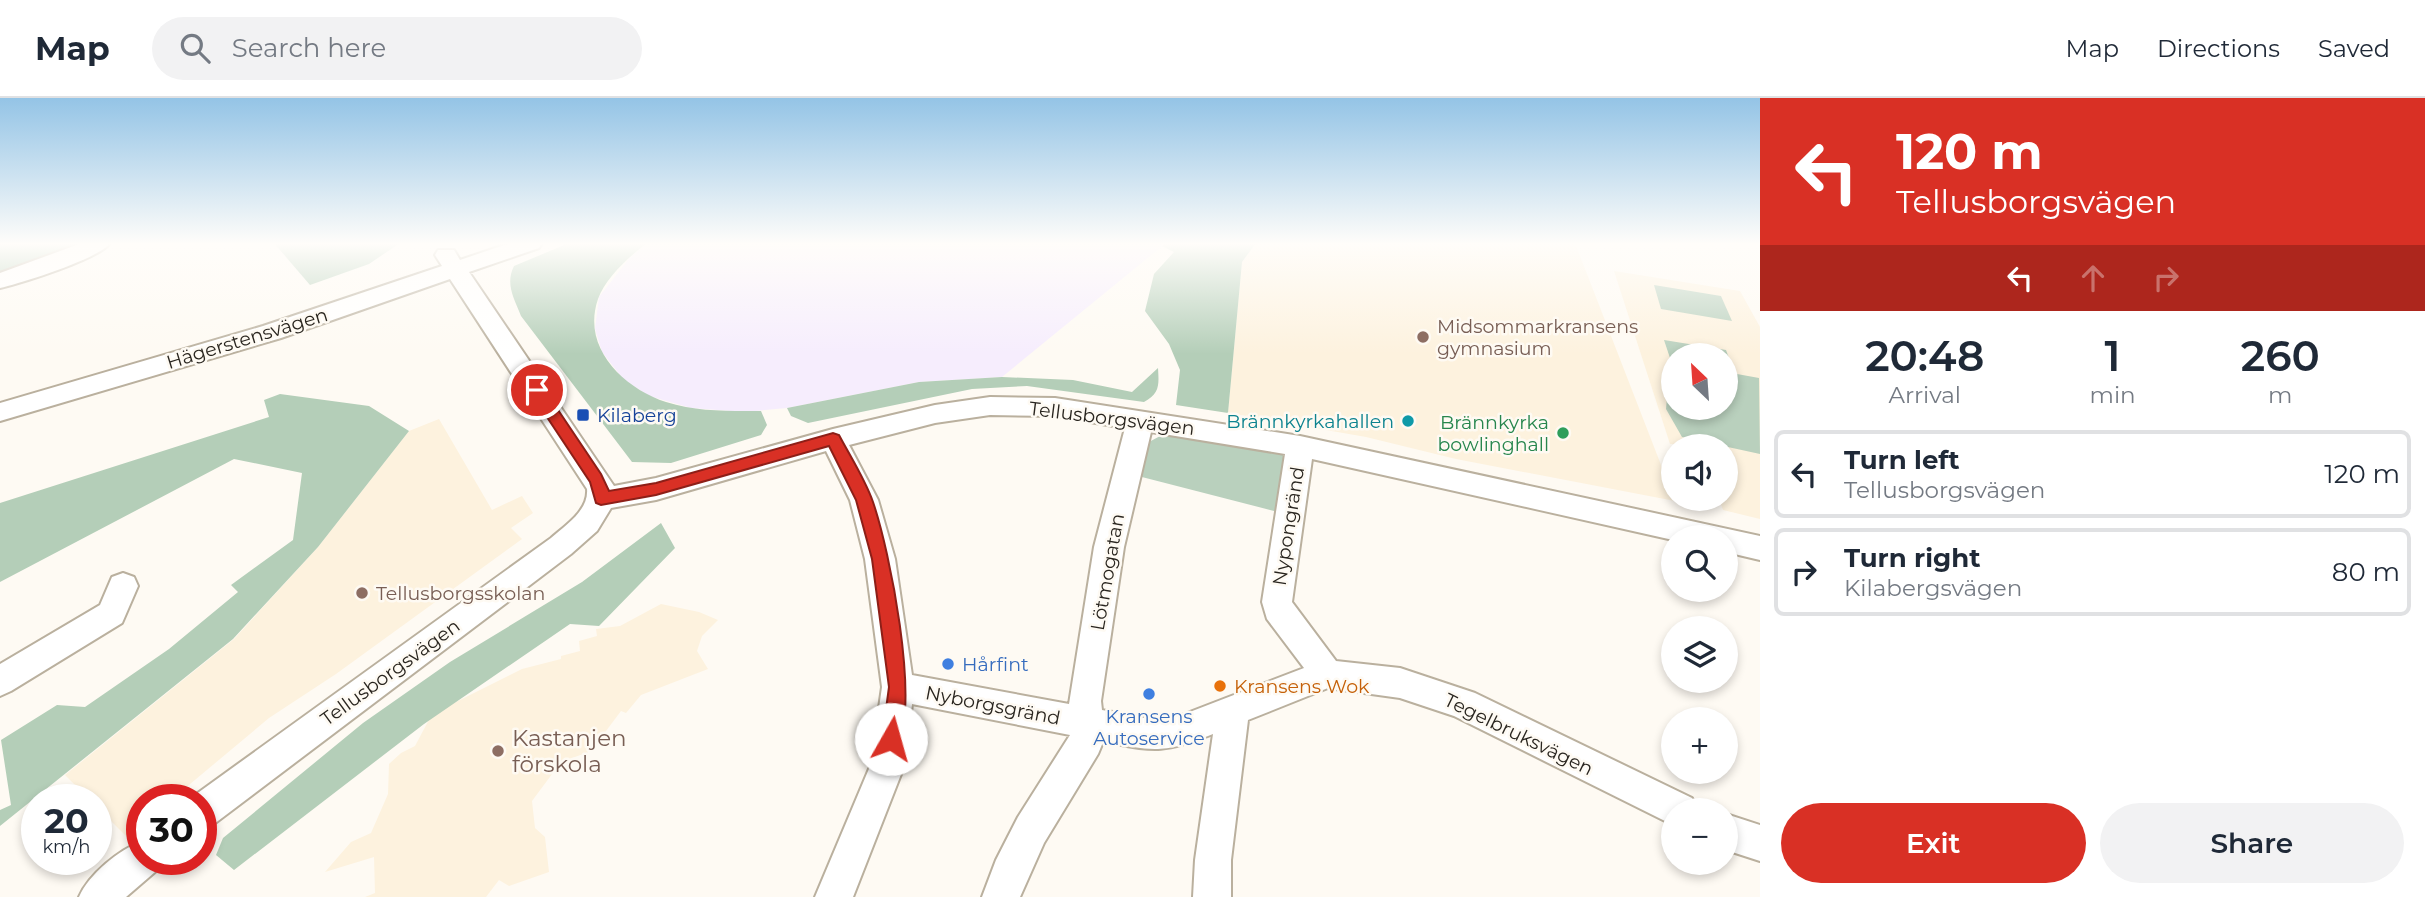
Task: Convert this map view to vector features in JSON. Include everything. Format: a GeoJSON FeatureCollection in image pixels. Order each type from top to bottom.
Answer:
{"type":"FeatureCollection","features":[{"type":"Feature","properties":{"kind":"street","name":"Hägerstensvägen"},"geometry":{"type":"LineString","coordinates":[[0,412],[270,325],[398,280]]}},
{"type":"Feature","properties":{"kind":"street"},"geometry":{"type":"LineString","coordinates":[[463,280],[595,478],[601,488],[601,499]]}},
{"type":"Feature","properties":{"kind":"street","name":"Hägerstensvägen"},"geometry":{"type":"LineString","coordinates":[[0,397],[270,325]]}},
{"type":"Feature","properties":{"kind":"street","name":"Tellusborgsvägen"},"geometry":{"type":"LineString","coordinates":[[217,800],[561,546],[587,523],[601,499],[656,489],[833,439],[935,414],[990,406],[1055,407],[1300,446],[1661,526]]}},
{"type":"Feature","properties":{"kind":"street","name":"Lötmogatan"},"geometry":{"type":"LineString","coordinates":[[1087,723],[1085,701],[1109,547],[1140,422]]}},
{"type":"Feature","properties":{"kind":"street"},"geometry":{"type":"LineString","coordinates":[[833,439],[864,500],[880,559],[898,687],[888,764],[834,897]]}},
{"type":"Feature","properties":{"kind":"street","name":"Nypongränd"},"geometry":{"type":"LineString","coordinates":[[1300,446],[1277,602],[1278,610],[1327,674]]}},
{"type":"Feature","properties":{"kind":"street"},"geometry":{"type":"LineString","coordinates":[[0,681],[111,614],[123,586]]}},
{"type":"Feature","properties":{"kind":"street","name":"Tegelbruksvägen"},"geometry":{"type":"LineString","coordinates":[[1087,723],[1156,736],[1182,731],[1327,674],[1400,683],[1463,704],[1661,801]]}},
{"type":"Feature","properties":{"kind":"street","name":"Nyborgsgränd"},"geometry":{"type":"LineString","coordinates":[[898,687],[1087,723]]}},
{"type":"Feature","properties":{"kind":"street"},"geometry":{"type":"LineString","coordinates":[[1212,897],[1213,860],[1233,711]]}},
{"type":"Feature","properties":{"kind":"street"},"geometry":{"type":"LineString","coordinates":[[1001,897],[1009,873],[1031,830],[1086,743],[1087,723]]}},
{"type":"Feature","properties":{"kind":"street"},"geometry":{"type":"LineString","coordinates":[[1738,836],[1760,843]]}},
{"type":"Feature","properties":{"kind":"street"},"geometry":{"type":"LineString","coordinates":[[98,897],[126,873]]}},
{"type":"Feature","properties":{"kind":"shaded area"},"geometry":{"type":"Polygon","coordinates":[[[612,280],[1120,280],[1002,377],[919,382],[787,408],[744,412],[691,408],[649,396],[623,379],[602,352],[595,329],[599,297],[612,280]]]}},
{"type":"Feature","properties":{"kind":"shaded area","name":"Midsommarkransens gymnasium"},"geometry":{"type":"Polygon","coordinates":[[[1240,280],[1589,280],[1661,465],[1661,498],[1456,459],[1366,437],[1228,413],[1240,280]]]}},
{"type":"Feature","properties":{"kind":"shaded area"},"geometry":{"type":"Polygon","coordinates":[[[1617,280],[1673,280],[1740,291],[1760,327],[1760,519],[1727,511],[1738,511],[1738,434],[1667,434],[1662,420],[1738,420],[1738,343],[1661,343],[1661,416],[1617,280]]]}},
{"type":"Feature","properties":{"kind":"shaded area","name":"Tellusborgsskolan"},"geometry":{"type":"Polygon","coordinates":[[[439,419],[492,510],[522,496],[533,513],[511,528],[522,539],[336,674],[269,718],[190,784],[126,784],[126,836],[112,822],[112,784],[74,784],[65,775],[234,639],[318,547],[409,431],[439,419]]]}},
{"type":"Feature","properties":{"kind":"shaded area","name":"Kastanjen förskola"},"geometry":{"type":"Polygon","coordinates":[[[661,604],[699,612],[718,620],[702,636],[697,651],[708,669],[641,695],[626,713],[621,711],[603,735],[596,737],[597,749],[561,762],[532,801],[535,828],[545,837],[549,872],[509,886],[499,880],[486,897],[365,897],[375,893],[374,857],[325,872],[351,842],[371,833],[388,794],[389,764],[401,753],[415,746],[432,714],[522,669],[580,651],[579,641],[597,636],[596,629],[620,626],[661,604]]]}},
{"type":"Feature","properties":{"kind":"green space"},"geometry":{"type":"Polygon","coordinates":[[[306,280],[323,280],[310,285],[306,280]]]}},
{"type":"Feature","properties":{"kind":"green space"},"geometry":{"type":"Polygon","coordinates":[[[510,280],[609,280],[598,299],[594,317],[596,334],[610,364],[622,376],[650,396],[666,402],[690,408],[761,411],[767,425],[761,435],[671,463],[632,462],[521,316],[510,280]]]}},
{"type":"Feature","properties":{"kind":"green space"},"geometry":{"type":"Polygon","coordinates":[[[1152,280],[1240,280],[1228,413],[1176,405],[1180,370],[1169,344],[1145,311],[1152,280]]]}},
{"type":"Feature","properties":{"kind":"green space"},"geometry":{"type":"Polygon","coordinates":[[[1654,285],[1721,296],[1732,321],[1661,309],[1654,285]]]}},
{"type":"Feature","properties":{"kind":"green space"},"geometry":{"type":"Polygon","coordinates":[[[1158,368],[1157,388],[1144,402],[1027,386],[972,389],[808,423],[791,416],[787,408],[919,382],[1002,377],[1073,380],[1132,392],[1158,368]]]}},
{"type":"Feature","properties":{"kind":"green space"},"geometry":{"type":"Polygon","coordinates":[[[1738,374],[1759,378],[1760,454],[1738,449],[1738,434],[1680,434],[1672,420],[1738,420],[1738,374]]]}},
{"type":"Feature","properties":{"kind":"green space"},"geometry":{"type":"Polygon","coordinates":[[[280,394],[369,406],[409,431],[318,547],[233,639],[52,784],[21,784],[21,809],[0,826],[0,810],[11,805],[1,740],[57,705],[85,707],[169,649],[238,592],[231,585],[293,540],[302,473],[234,459],[0,582],[0,503],[269,417],[264,400],[280,394]]]}},
{"type":"Feature","properties":{"kind":"green space"},"geometry":{"type":"Polygon","coordinates":[[[1162,435],[1280,453],[1287,458],[1278,512],[1138,476],[1149,442],[1162,435]]]}},
{"type":"Feature","properties":{"kind":"green space"},"geometry":{"type":"Polygon","coordinates":[[[661,523],[675,548],[599,626],[570,624],[424,724],[234,870],[217,856],[223,838],[363,723],[450,662],[582,582],[661,523]]]}},
{"type":"Feature","properties":{"kind":"place","name":"Midsommarkransens gymnasium"},"geometry":{"type":"Point","coordinates":[1423,337]}},
{"type":"Feature","properties":{"kind":"place","name":"Kilaberg"},"geometry":{"type":"Point","coordinates":[583,415]}},
{"type":"Feature","properties":{"kind":"place","name":"Brännkyrkahallen"},"geometry":{"type":"Point","coordinates":[1408,421]}},
{"type":"Feature","properties":{"kind":"place","name":"Brännkyrka bowlinghall"},"geometry":{"type":"Point","coordinates":[1563,433]}},
{"type":"Feature","properties":{"kind":"place","name":"Tellusborgsskolan"},"geometry":{"type":"Point","coordinates":[362,593]}},
{"type":"Feature","properties":{"kind":"place","name":"Hårfint"},"geometry":{"type":"Point","coordinates":[948,664]}},
{"type":"Feature","properties":{"kind":"place","name":"Kransens Wok"},"geometry":{"type":"Point","coordinates":[1220,686]}},
{"type":"Feature","properties":{"kind":"place","name":"Kransens Autoservice"},"geometry":{"type":"Point","coordinates":[1149,694]}},
{"type":"Feature","properties":{"kind":"place","name":"Kastanjen förskola"},"geometry":{"type":"Point","coordinates":[498,751]}},
{"type":"Feature","properties":{"kind":"route"},"geometry":{"type":"LineString","coordinates":[[537,390],[601,488],[601,499],[656,489],[833,439],[864,500],[880,559],[898,687],[891,739]]}}]}
